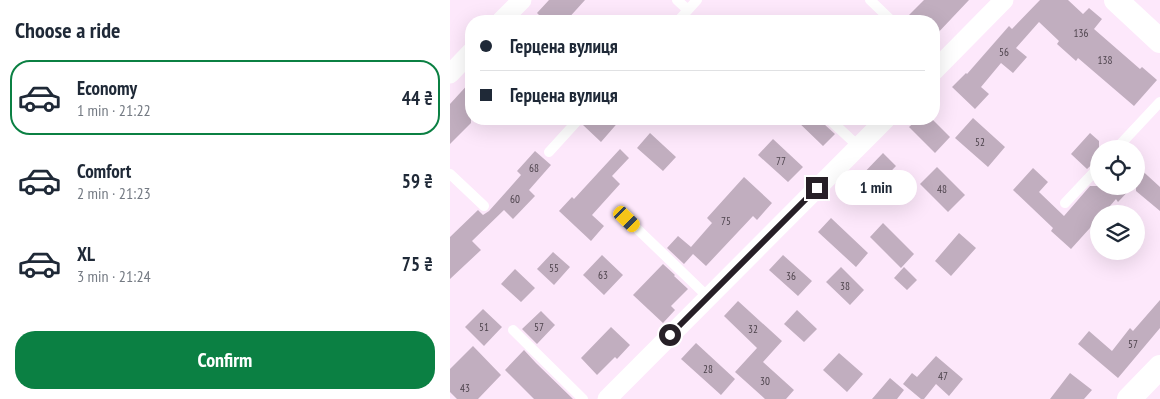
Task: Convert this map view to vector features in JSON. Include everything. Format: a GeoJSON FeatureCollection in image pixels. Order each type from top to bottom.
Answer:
{"type":"FeatureCollection","features":[{"type":"Feature","properties":{"kind":"street"},"geometry":{"type":"LineString","coordinates":[[508,15],[522,0]]}},
{"type":"Feature","properties":{"kind":"street"},"geometry":{"type":"LineString","coordinates":[[940,61],[1004,0]]}},
{"type":"Feature","properties":{"kind":"street"},"geometry":{"type":"LineString","coordinates":[[1116,0],[1160,40]]}},
{"type":"Feature","properties":{"kind":"street"},"geometry":{"type":"LineString","coordinates":[[450,74],[465,58]]}},
{"type":"Feature","properties":{"kind":"street"},"geometry":{"type":"LineString","coordinates":[[607,399],[880,125]]}},
{"type":"Feature","properties":{"kind":"street"},"geometry":{"type":"LineString","coordinates":[[1129,399],[1160,367]]}},
{"type":"Feature","properties":{"kind":"lane"},"geometry":{"type":"LineString","coordinates":[[677,0],[688,10]]}},
{"type":"Feature","properties":{"kind":"lane"},"geometry":{"type":"LineString","coordinates":[[683,15],[697,0]]}},
{"type":"Feature","properties":{"kind":"lane"},"geometry":{"type":"LineString","coordinates":[[870,0],[886,15]]}},
{"type":"Feature","properties":{"kind":"lane"},"geometry":{"type":"LineString","coordinates":[[1124,140],[1160,102]]}},
{"type":"Feature","properties":{"kind":"lane"},"geometry":{"type":"LineString","coordinates":[[549,152],[574,125]]}},
{"type":"Feature","properties":{"kind":"lane"},"geometry":{"type":"LineString","coordinates":[[835,125],[858,146]]}},
{"type":"Feature","properties":{"kind":"lane"},"geometry":{"type":"LineString","coordinates":[[450,174],[484,206]]}},
{"type":"Feature","properties":{"kind":"lane"},"geometry":{"type":"LineString","coordinates":[[1065,204],[1090,177]]}},
{"type":"Feature","properties":{"kind":"lane"},"geometry":{"type":"LineString","coordinates":[[627,219],[708,297]]}},
{"type":"Feature","properties":{"kind":"lane"},"geometry":{"type":"LineString","coordinates":[[512,330],[583,399]]}},
{"type":"Feature","properties":{"kind":"building"},"geometry":{"type":"Polygon","coordinates":[[[549,0],[585,0],[571,15],[539,15],[537,13],[549,0]]]}},
{"type":"Feature","properties":{"kind":"building"},"geometry":{"type":"Polygon","coordinates":[[[924,0],[969,0],[940,31],[940,15],[909,15],[924,0]]]}},
{"type":"Feature","properties":{"kind":"building"},"geometry":{"type":"Polygon","coordinates":[[[1040,0],[1068,0],[1083,14],[1089,8],[1102,19],[1094,29],[1140,69],[1142,67],[1157,80],[1134,106],[1078,58],[1076,61],[1057,44],[1059,41],[1039,22],[1016,48],[1027,57],[1013,73],[1001,63],[981,87],[989,94],[975,109],[952,87],[967,74],[1009,26],[1012,29],[1040,0]]]}},
{"type":"Feature","properties":{"kind":"building"},"geometry":{"type":"Polygon","coordinates":[[[465,88],[465,125],[469,125],[450,144],[450,104],[465,88]]]}},
{"type":"Feature","properties":{"kind":"building"},"geometry":{"type":"Polygon","coordinates":[[[973,118],[1005,147],[988,167],[955,138],[973,118]]]}},
{"type":"Feature","properties":{"kind":"building"},"geometry":{"type":"Polygon","coordinates":[[[583,125],[616,125],[601,142],[583,125]]]}},
{"type":"Feature","properties":{"kind":"building"},"geometry":{"type":"Polygon","coordinates":[[[801,125],[825,125],[835,134],[823,146],[801,125]]]}},
{"type":"Feature","properties":{"kind":"building"},"geometry":{"type":"Polygon","coordinates":[[[911,125],[938,125],[950,137],[935,153],[909,127],[911,125]]]}},
{"type":"Feature","properties":{"kind":"building"},"geometry":{"type":"Polygon","coordinates":[[[650,133],[676,157],[663,171],[637,148],[650,133]]]}},
{"type":"Feature","properties":{"kind":"building"},"geometry":{"type":"Polygon","coordinates":[[[1090,133],[1098,140],[1090,140],[1090,166],[1087,169],[1071,154],[1090,133]]]}},
{"type":"Feature","properties":{"kind":"building"},"geometry":{"type":"Polygon","coordinates":[[[773,139],[803,167],[788,182],[758,155],[773,139]]]}},
{"type":"Feature","properties":{"kind":"building"},"geometry":{"type":"Polygon","coordinates":[[[620,149],[629,158],[612,176],[620,184],[592,215],[604,226],[591,241],[559,211],[572,197],[574,199],[620,149]]]}},
{"type":"Feature","properties":{"kind":"building"},"geometry":{"type":"Polygon","coordinates":[[[535,151],[551,165],[529,190],[535,196],[513,219],[504,210],[472,241],[481,250],[450,279],[450,237],[478,210],[483,215],[489,211],[521,175],[517,171],[535,151]]]}},
{"type":"Feature","properties":{"kind":"building"},"geometry":{"type":"Polygon","coordinates":[[[883,153],[896,166],[872,191],[859,178],[883,153]]]}},
{"type":"Feature","properties":{"kind":"building"},"geometry":{"type":"Polygon","coordinates":[[[937,167],[965,195],[948,212],[920,184],[937,167]]]}},
{"type":"Feature","properties":{"kind":"building"},"geometry":{"type":"Polygon","coordinates":[[[1033,168],[1048,182],[1039,192],[1064,216],[1090,186],[1090,195],[1125,195],[1118,202],[1116,199],[1111,205],[1090,205],[1090,228],[1071,249],[1051,231],[1053,228],[1013,190],[1033,168]]]}},
{"type":"Feature","properties":{"kind":"building"},"geometry":{"type":"Polygon","coordinates":[[[1145,173],[1160,187],[1160,211],[1141,195],[1145,195],[1145,173]]]}},
{"type":"Feature","properties":{"kind":"building"},"geometry":{"type":"Polygon","coordinates":[[[744,177],[772,203],[757,220],[753,216],[706,266],[693,254],[684,264],[667,248],[678,236],[691,247],[712,223],[707,218],[744,177]]]}},
{"type":"Feature","properties":{"kind":"building"},"geometry":{"type":"Polygon","coordinates":[[[831,218],[868,253],[856,267],[818,232],[831,218]]]}},
{"type":"Feature","properties":{"kind":"building"},"geometry":{"type":"Polygon","coordinates":[[[883,223],[914,254],[901,268],[870,237],[883,223]]]}},
{"type":"Feature","properties":{"kind":"building"},"geometry":{"type":"Polygon","coordinates":[[[959,233],[976,248],[951,276],[935,261],[959,233]]]}},
{"type":"Feature","properties":{"kind":"building"},"geometry":{"type":"Polygon","coordinates":[[[553,252],[570,267],[554,285],[537,269],[553,252]]]}},
{"type":"Feature","properties":{"kind":"building"},"geometry":{"type":"Polygon","coordinates":[[[602,255],[623,275],[604,295],[583,275],[602,255]]]}},
{"type":"Feature","properties":{"kind":"building"},"geometry":{"type":"Polygon","coordinates":[[[783,255],[812,281],[798,296],[769,270],[783,255]]]}},
{"type":"Feature","properties":{"kind":"building"},"geometry":{"type":"Polygon","coordinates":[[[663,264],[688,289],[671,306],[675,310],[663,323],[633,295],[663,264]]]}},
{"type":"Feature","properties":{"kind":"building"},"geometry":{"type":"Polygon","coordinates":[[[841,267],[864,290],[850,305],[826,282],[841,267]]]}},
{"type":"Feature","properties":{"kind":"building"},"geometry":{"type":"Polygon","coordinates":[[[904,267],[917,280],[907,290],[894,278],[904,267]]]}},
{"type":"Feature","properties":{"kind":"building"},"geometry":{"type":"Polygon","coordinates":[[[515,269],[535,288],[521,302],[501,284],[515,269]]]}},
{"type":"Feature","properties":{"kind":"building"},"geometry":{"type":"Polygon","coordinates":[[[1160,300],[1160,328],[1118,378],[1078,344],[1089,331],[1112,351],[1130,328],[1133,331],[1160,300]]]}},
{"type":"Feature","properties":{"kind":"building"},"geometry":{"type":"Polygon","coordinates":[[[738,301],[782,341],[763,362],[794,390],[786,399],[765,399],[735,372],[757,348],[724,316],[738,301]]]}},
{"type":"Feature","properties":{"kind":"building"},"geometry":{"type":"Polygon","coordinates":[[[483,309],[502,327],[484,346],[465,327],[483,309]]]}},
{"type":"Feature","properties":{"kind":"building"},"geometry":{"type":"Polygon","coordinates":[[[797,310],[817,329],[804,342],[784,324],[797,310]]]}},
{"type":"Feature","properties":{"kind":"building"},"geometry":{"type":"Polygon","coordinates":[[[541,311],[555,325],[537,344],[522,329],[541,311]]]}},
{"type":"Feature","properties":{"kind":"building"},"geometry":{"type":"Polygon","coordinates":[[[611,327],[630,345],[617,359],[615,357],[597,375],[581,358],[611,327]]]}},
{"type":"Feature","properties":{"kind":"building"},"geometry":{"type":"Polygon","coordinates":[[[696,343],[735,379],[721,395],[681,359],[696,343]]]}},
{"type":"Feature","properties":{"kind":"building"},"geometry":{"type":"Polygon","coordinates":[[[473,346],[501,375],[478,399],[457,399],[450,392],[450,369],[473,346]]]}},
{"type":"Feature","properties":{"kind":"building"},"geometry":{"type":"Polygon","coordinates":[[[524,350],[573,399],[534,399],[505,370],[524,350]]]}},
{"type":"Feature","properties":{"kind":"building"},"geometry":{"type":"Polygon","coordinates":[[[839,353],[863,374],[847,392],[823,370],[839,353]]]}},
{"type":"Feature","properties":{"kind":"building"},"geometry":{"type":"Polygon","coordinates":[[[936,356],[963,379],[949,396],[936,384],[924,399],[921,399],[903,384],[912,373],[917,377],[936,356]]]}},
{"type":"Feature","properties":{"kind":"building"},"geometry":{"type":"Polygon","coordinates":[[[1070,373],[1092,390],[1084,399],[1050,399],[1070,373]]]}},
{"type":"Feature","properties":{"kind":"building"},"geometry":{"type":"Polygon","coordinates":[[[890,378],[904,390],[897,399],[872,399],[890,378]]]}},
{"type":"Feature","properties":{"kind":"route"},"geometry":{"type":"LineString","coordinates":[[670,335],[817,188]]}}]}
